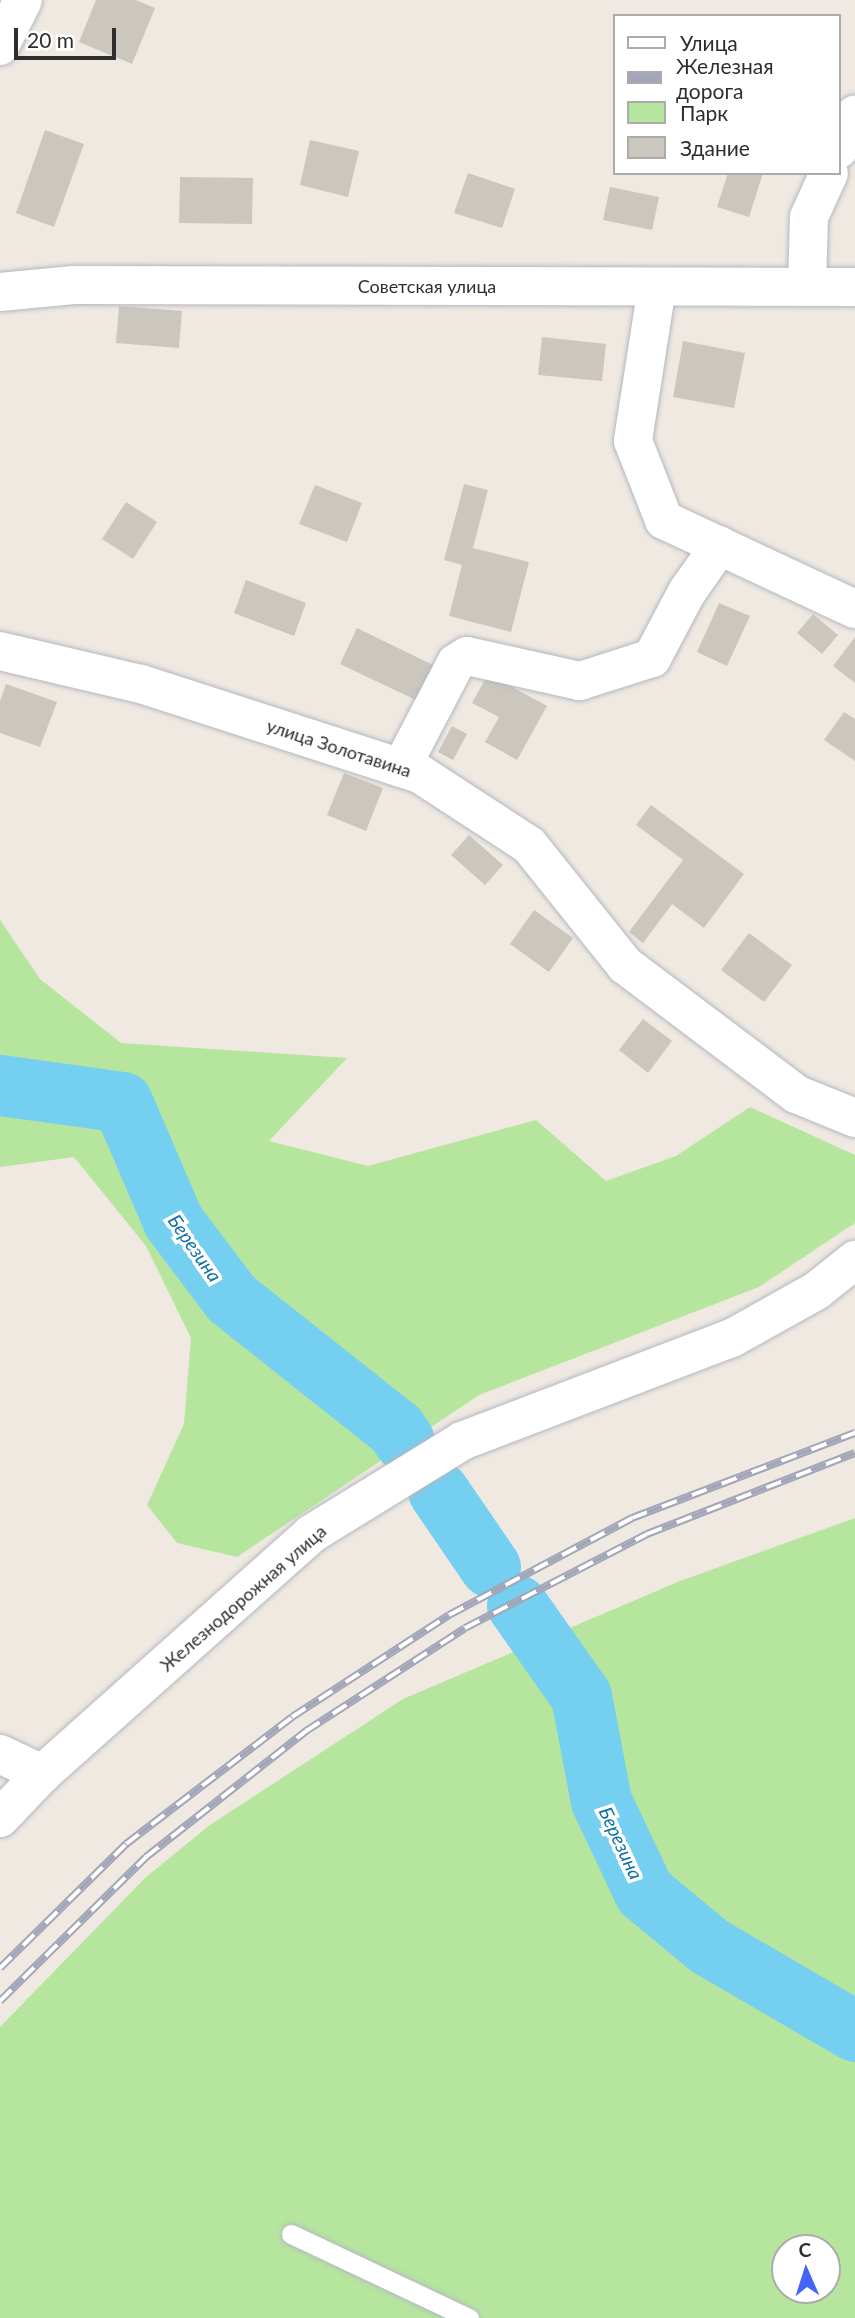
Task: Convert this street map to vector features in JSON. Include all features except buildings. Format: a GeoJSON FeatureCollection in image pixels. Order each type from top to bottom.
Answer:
{"type":"FeatureCollection","features":[{"type":"Feature","properties":{"kind":"street"},"geometry":{"type":"LineString","coordinates":[[0,46],[23,0]]}},
{"type":"Feature","properties":{"kind":"street"},"geometry":{"type":"LineString","coordinates":[[841,145],[855,114]]}},
{"type":"Feature","properties":{"kind":"street"},"geometry":{"type":"LineString","coordinates":[[807,288],[809,217],[827,175]]}},
{"type":"Feature","properties":{"kind":"street","name":"Советская улица"},"geometry":{"type":"LineString","coordinates":[[0,292],[74,285],[855,288]]}},
{"type":"Feature","properties":{"kind":"street"},"geometry":{"type":"LineString","coordinates":[[657,287],[633,441],[664,520],[855,609]]}},
{"type":"Feature","properties":{"kind":"street"},"geometry":{"type":"LineString","coordinates":[[401,768],[456,663],[467,656],[580,681],[652,658],[687,592],[720,545]]}},
{"type":"Feature","properties":{"kind":"street","name":"улица Золотавина"},"geometry":{"type":"LineString","coordinates":[[0,651],[141,684],[420,775],[529,845],[625,965],[796,1094],[855,1118]]}},
{"type":"Feature","properties":{"kind":"street","name":"Железнодорожная улица"},"geometry":{"type":"LineString","coordinates":[[0,1818],[42,1774],[311,1534],[462,1441],[732,1338],[816,1291],[855,1260]]}},
{"type":"Feature","properties":{"kind":"street"},"geometry":{"type":"LineString","coordinates":[[0,1754],[42,1774]]}},
{"type":"Feature","properties":{"kind":"lane"},"geometry":{"type":"LineString","coordinates":[[291,2234],[469,2318]]}},
{"type":"Feature","properties":{"kind":"green space"},"geometry":{"type":"Polygon","coordinates":[[[0,920],[40,979],[121,1043],[347,1058],[269,1141],[368,1166],[536,1120],[606,1181],[676,1156],[750,1107],[855,1155],[855,1223],[759,1287],[479,1395],[237,1557],[177,1543],[147,1505],[184,1424],[191,1338],[146,1246],[74,1157],[0,1167],[0,920]]]}},
{"type":"Feature","properties":{"kind":"green space"},"geometry":{"type":"Polygon","coordinates":[[[855,1518],[855,2318],[0,2318],[0,2027],[146,1877],[210,1825],[403,1699],[680,1581],[855,1518]]]}},
{"type":"Feature","properties":{"kind":"waterway","name":"Березина"},"geometry":{"type":"LineString","coordinates":[[0,1085],[122,1102],[173,1221],[231,1298],[396,1429],[404,1441]]}},
{"type":"Feature","properties":{"kind":"waterway","name":"Березина"},"geometry":{"type":"LineString","coordinates":[[438,1491],[490,1567]]}},
{"type":"Feature","properties":{"kind":"waterway","name":"Березина"},"geometry":{"type":"LineString","coordinates":[[517,1605],[581,1696],[601,1801],[644,1892],[709,1946],[855,2031]]}},
{"type":"Feature","properties":{"kind":"railway"},"geometry":{"type":"LineString","coordinates":[[0,1968],[126,1844],[292,1717],[449,1615],[632,1518],[855,1433]]}},
{"type":"Feature","properties":{"kind":"railway"},"geometry":{"type":"LineString","coordinates":[[0,2001],[146,1857],[306,1731],[465,1628],[647,1534],[855,1453]]}}]}
